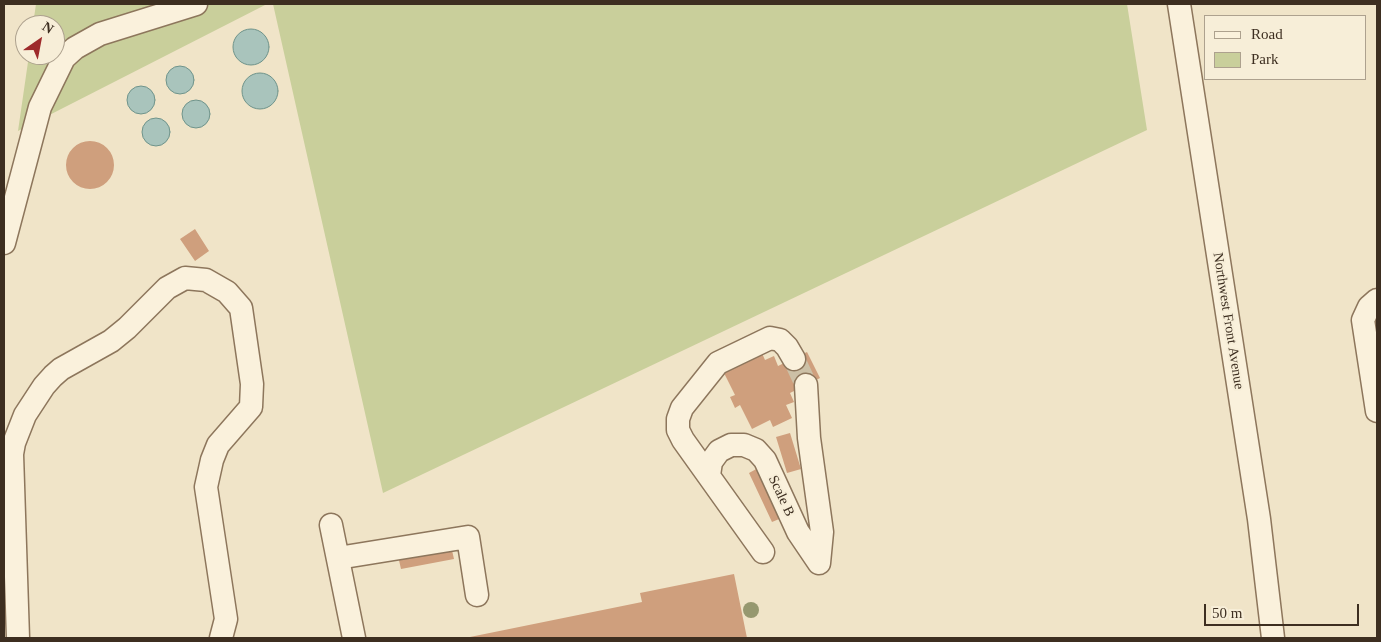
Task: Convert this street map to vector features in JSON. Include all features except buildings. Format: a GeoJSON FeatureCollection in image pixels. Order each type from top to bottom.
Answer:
{"type":"FeatureCollection","features":[{"type":"Feature","properties":{"kind":"street"},"geometry":{"type":"LineString","coordinates":[[4,243],[40,107],[64,58],[74,48],[100,34],[196,4]]}},
{"type":"Feature","properties":{"kind":"street","name":"Northwest Front Avenue"},"geometry":{"type":"LineString","coordinates":[[1179,4],[1259,519],[1273,638]]}},
{"type":"Feature","properties":{"kind":"street"},"geometry":{"type":"LineString","coordinates":[[18,638],[9,534],[12,454],[14,442],[25,416],[44,386],[61,369],[115,338],[166,288],[185,278],[206,280],[227,292],[240,308],[252,384],[251,406],[218,445],[212,460],[206,487],[226,619],[221,638]]}},
{"type":"Feature","properties":{"kind":"street"},"geometry":{"type":"LineString","coordinates":[[1377,300],[1369,307],[1363,320],[1377,411]]}},
{"type":"Feature","properties":{"kind":"street"},"geometry":{"type":"LineString","coordinates":[[763,552],[683,440],[678,430],[678,419],[682,408],[718,363],[770,338],[780,340],[794,358]]}},
{"type":"Feature","properties":{"kind":"street","name":"Scale B"},"geometry":{"type":"LineString","coordinates":[[709,475],[711,462],[719,451],[730,445],[744,445],[756,450],[765,460],[798,532],[819,563],[822,532],[808,438],[806,385]]}},
{"type":"Feature","properties":{"kind":"street"},"geometry":{"type":"LineString","coordinates":[[331,525],[354,638]]}},
{"type":"Feature","properties":{"kind":"street"},"geometry":{"type":"LineString","coordinates":[[338,558],[468,537],[477,595]]}},
{"type":"Feature","properties":{"kind":"green space"},"geometry":{"type":"Polygon","coordinates":[[[36,4],[267,4],[18,131],[28,65],[65,65],[65,15],[34,15],[36,4]]]}},
{"type":"Feature","properties":{"kind":"green space"},"geometry":{"type":"Polygon","coordinates":[[[273,4],[1127,4],[1147,130],[383,493],[273,4]]]}},
{"type":"Feature","properties":{"kind":"water"},"geometry":{"type":"Polygon","coordinates":[[[251,29],[258,30],[264,34],[268,40],[268,54],[264,60],[258,64],[251,65],[244,64],[238,60],[234,54],[233,47],[234,40],[238,34],[244,30],[251,29]]]}},
{"type":"Feature","properties":{"kind":"water"},"geometry":{"type":"Polygon","coordinates":[[[180,66],[190,70],[194,80],[190,90],[180,94],[170,90],[166,80],[170,70],[180,66]]]}},
{"type":"Feature","properties":{"kind":"water"},"geometry":{"type":"Polygon","coordinates":[[[260,73],[267,74],[273,78],[277,84],[277,98],[273,104],[267,108],[260,109],[253,108],[247,104],[243,98],[242,91],[243,84],[247,78],[253,74],[260,73]]]}},
{"type":"Feature","properties":{"kind":"water"},"geometry":{"type":"Polygon","coordinates":[[[141,86],[151,90],[155,100],[151,110],[141,114],[131,110],[127,100],[131,90],[141,86]]]}},
{"type":"Feature","properties":{"kind":"water"},"geometry":{"type":"Polygon","coordinates":[[[196,100],[206,104],[210,114],[206,124],[196,128],[186,124],[182,114],[186,104],[196,100]]]}},
{"type":"Feature","properties":{"kind":"water"},"geometry":{"type":"Polygon","coordinates":[[[156,118],[166,122],[170,132],[166,142],[156,146],[146,142],[142,132],[146,122],[156,118]]]}},
{"type":"Feature","properties":{"kind":"tunnel"},"geometry":{"type":"LineString","coordinates":[[794,359],[806,385]]}}]}
